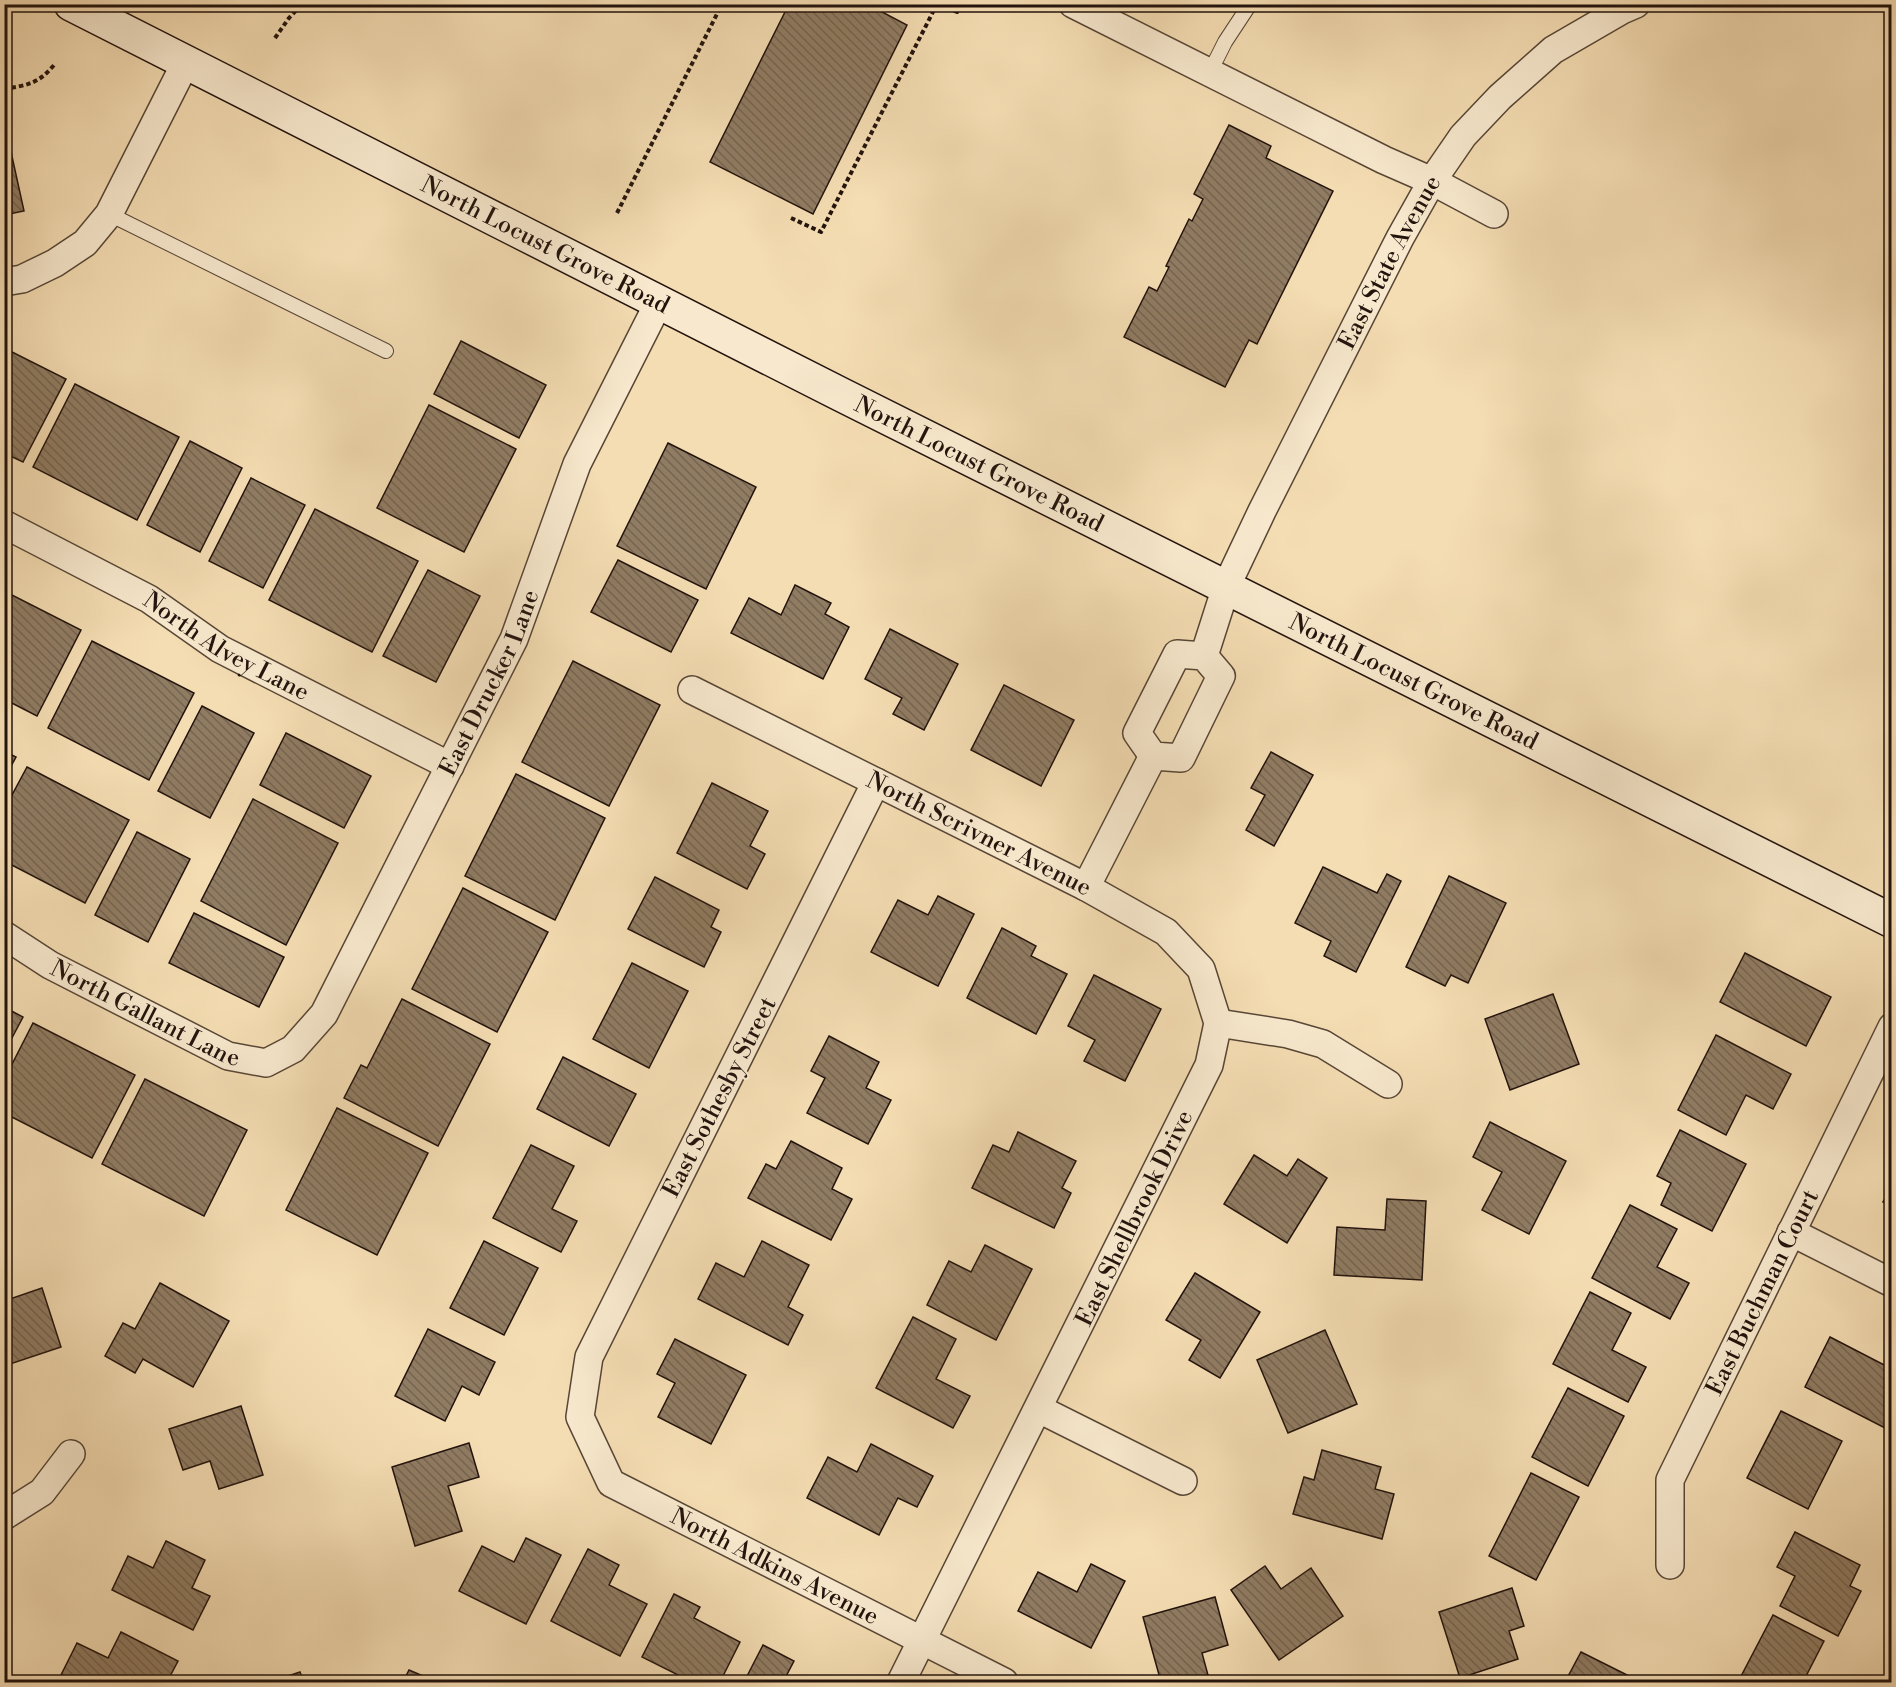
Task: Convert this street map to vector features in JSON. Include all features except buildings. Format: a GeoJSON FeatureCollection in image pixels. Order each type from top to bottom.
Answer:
{"type":"FeatureCollection","features":[{"type":"Feature","properties":{"kind":"main road","name":"North Locust Grove Road"},"geometry":{"type":"LineString","coordinates":[[71,4],[1892,921]]}},
{"type":"Feature","properties":{"kind":"street"},"geometry":{"type":"LineString","coordinates":[[1073,4],[1209,74],[1384,160],[1432,181],[1494,214]]}},
{"type":"Feature","properties":{"kind":"street","name":"East State Avenue"},"geometry":{"type":"LineString","coordinates":[[1226,587],[1400,238],[1432,181],[1463,136],[1500,97],[1553,50],[1636,4]]}},
{"type":"Feature","properties":{"kind":"street"},"geometry":{"type":"LineString","coordinates":[[4,282],[22,279],[56,263],[85,243],[109,214],[186,62]]}},
{"type":"Feature","properties":{"kind":"street","name":"East Drucker Lane"},"geometry":{"type":"LineString","coordinates":[[293,1049],[324,1014],[514,639],[577,464],[659,302]]}},
{"type":"Feature","properties":{"kind":"street","name":"North Alvey Lane"},"geometry":{"type":"LineString","coordinates":[[4,524],[149,599],[220,649],[450,766]]}},
{"type":"Feature","properties":{"kind":"street"},"geometry":{"type":"LineString","coordinates":[[1204,656],[1226,587]]}},
{"type":"Feature","properties":{"kind":"street"},"geometry":{"type":"LineString","coordinates":[[1177,654],[1204,656],[1221,676],[1181,758],[1153,756],[1137,734],[1177,654]]}},
{"type":"Feature","properties":{"kind":"street","name":"North Scrivner Avenue"},"geometry":{"type":"LineString","coordinates":[[692,690],[1086,887],[1166,932],[1202,969],[1218,1023]]}},
{"type":"Feature","properties":{"kind":"street"},"geometry":{"type":"LineString","coordinates":[[1086,887],[1153,756]]}},
{"type":"Feature","properties":{"kind":"street","name":"East Sothesby Street"},"geometry":{"type":"LineString","coordinates":[[580,1417],[589,1357],[876,782]]}},
{"type":"Feature","properties":{"kind":"street","name":"North Gallant Lane"},"geometry":{"type":"LineString","coordinates":[[4,935],[50,966],[228,1056],[266,1063],[293,1049]]}},
{"type":"Feature","properties":{"kind":"street"},"geometry":{"type":"LineString","coordinates":[[1218,1023],[1288,1034],[1323,1044],[1388,1084]]}},
{"type":"Feature","properties":{"kind":"street","name":"East Shellbrook Drive"},"geometry":{"type":"LineString","coordinates":[[902,1683],[1209,1065],[1218,1023]]}},
{"type":"Feature","properties":{"kind":"street","name":"East Buchman Court"},"geometry":{"type":"LineString","coordinates":[[1670,1565],[1670,1480],[1892,1027]]}},
{"type":"Feature","properties":{"kind":"street"},"geometry":{"type":"LineString","coordinates":[[1791,1232],[1892,1283]]}},
{"type":"Feature","properties":{"kind":"street"},"geometry":{"type":"LineString","coordinates":[[1039,1408],[1183,1481]]}},
{"type":"Feature","properties":{"kind":"street","name":"North Adkins Avenue"},"geometry":{"type":"LineString","coordinates":[[580,1417],[611,1484],[1004,1683]]}},
{"type":"Feature","properties":{"kind":"street"},"geometry":{"type":"LineString","coordinates":[[4,1516],[42,1492],[71,1454]]}},
{"type":"Feature","properties":{"kind":"lane"},"geometry":{"type":"LineString","coordinates":[[1209,74],[1250,4]]}},
{"type":"Feature","properties":{"kind":"lane"},"geometry":{"type":"LineString","coordinates":[[109,214],[386,351]]}},
{"type":"Feature","properties":{"kind":"path"},"geometry":{"type":"LineString","coordinates":[[275,38],[302,4]]}},
{"type":"Feature","properties":{"kind":"path"},"geometry":{"type":"LineString","coordinates":[[617,213],[722,4]]}},
{"type":"Feature","properties":{"kind":"path"},"geometry":{"type":"LineString","coordinates":[[791,218],[821,232],[938,4],[957,12],[960,6]]}},
{"type":"Feature","properties":{"kind":"path"},"geometry":{"type":"LineString","coordinates":[[4,89],[32,84],[54,65]]}}]}
